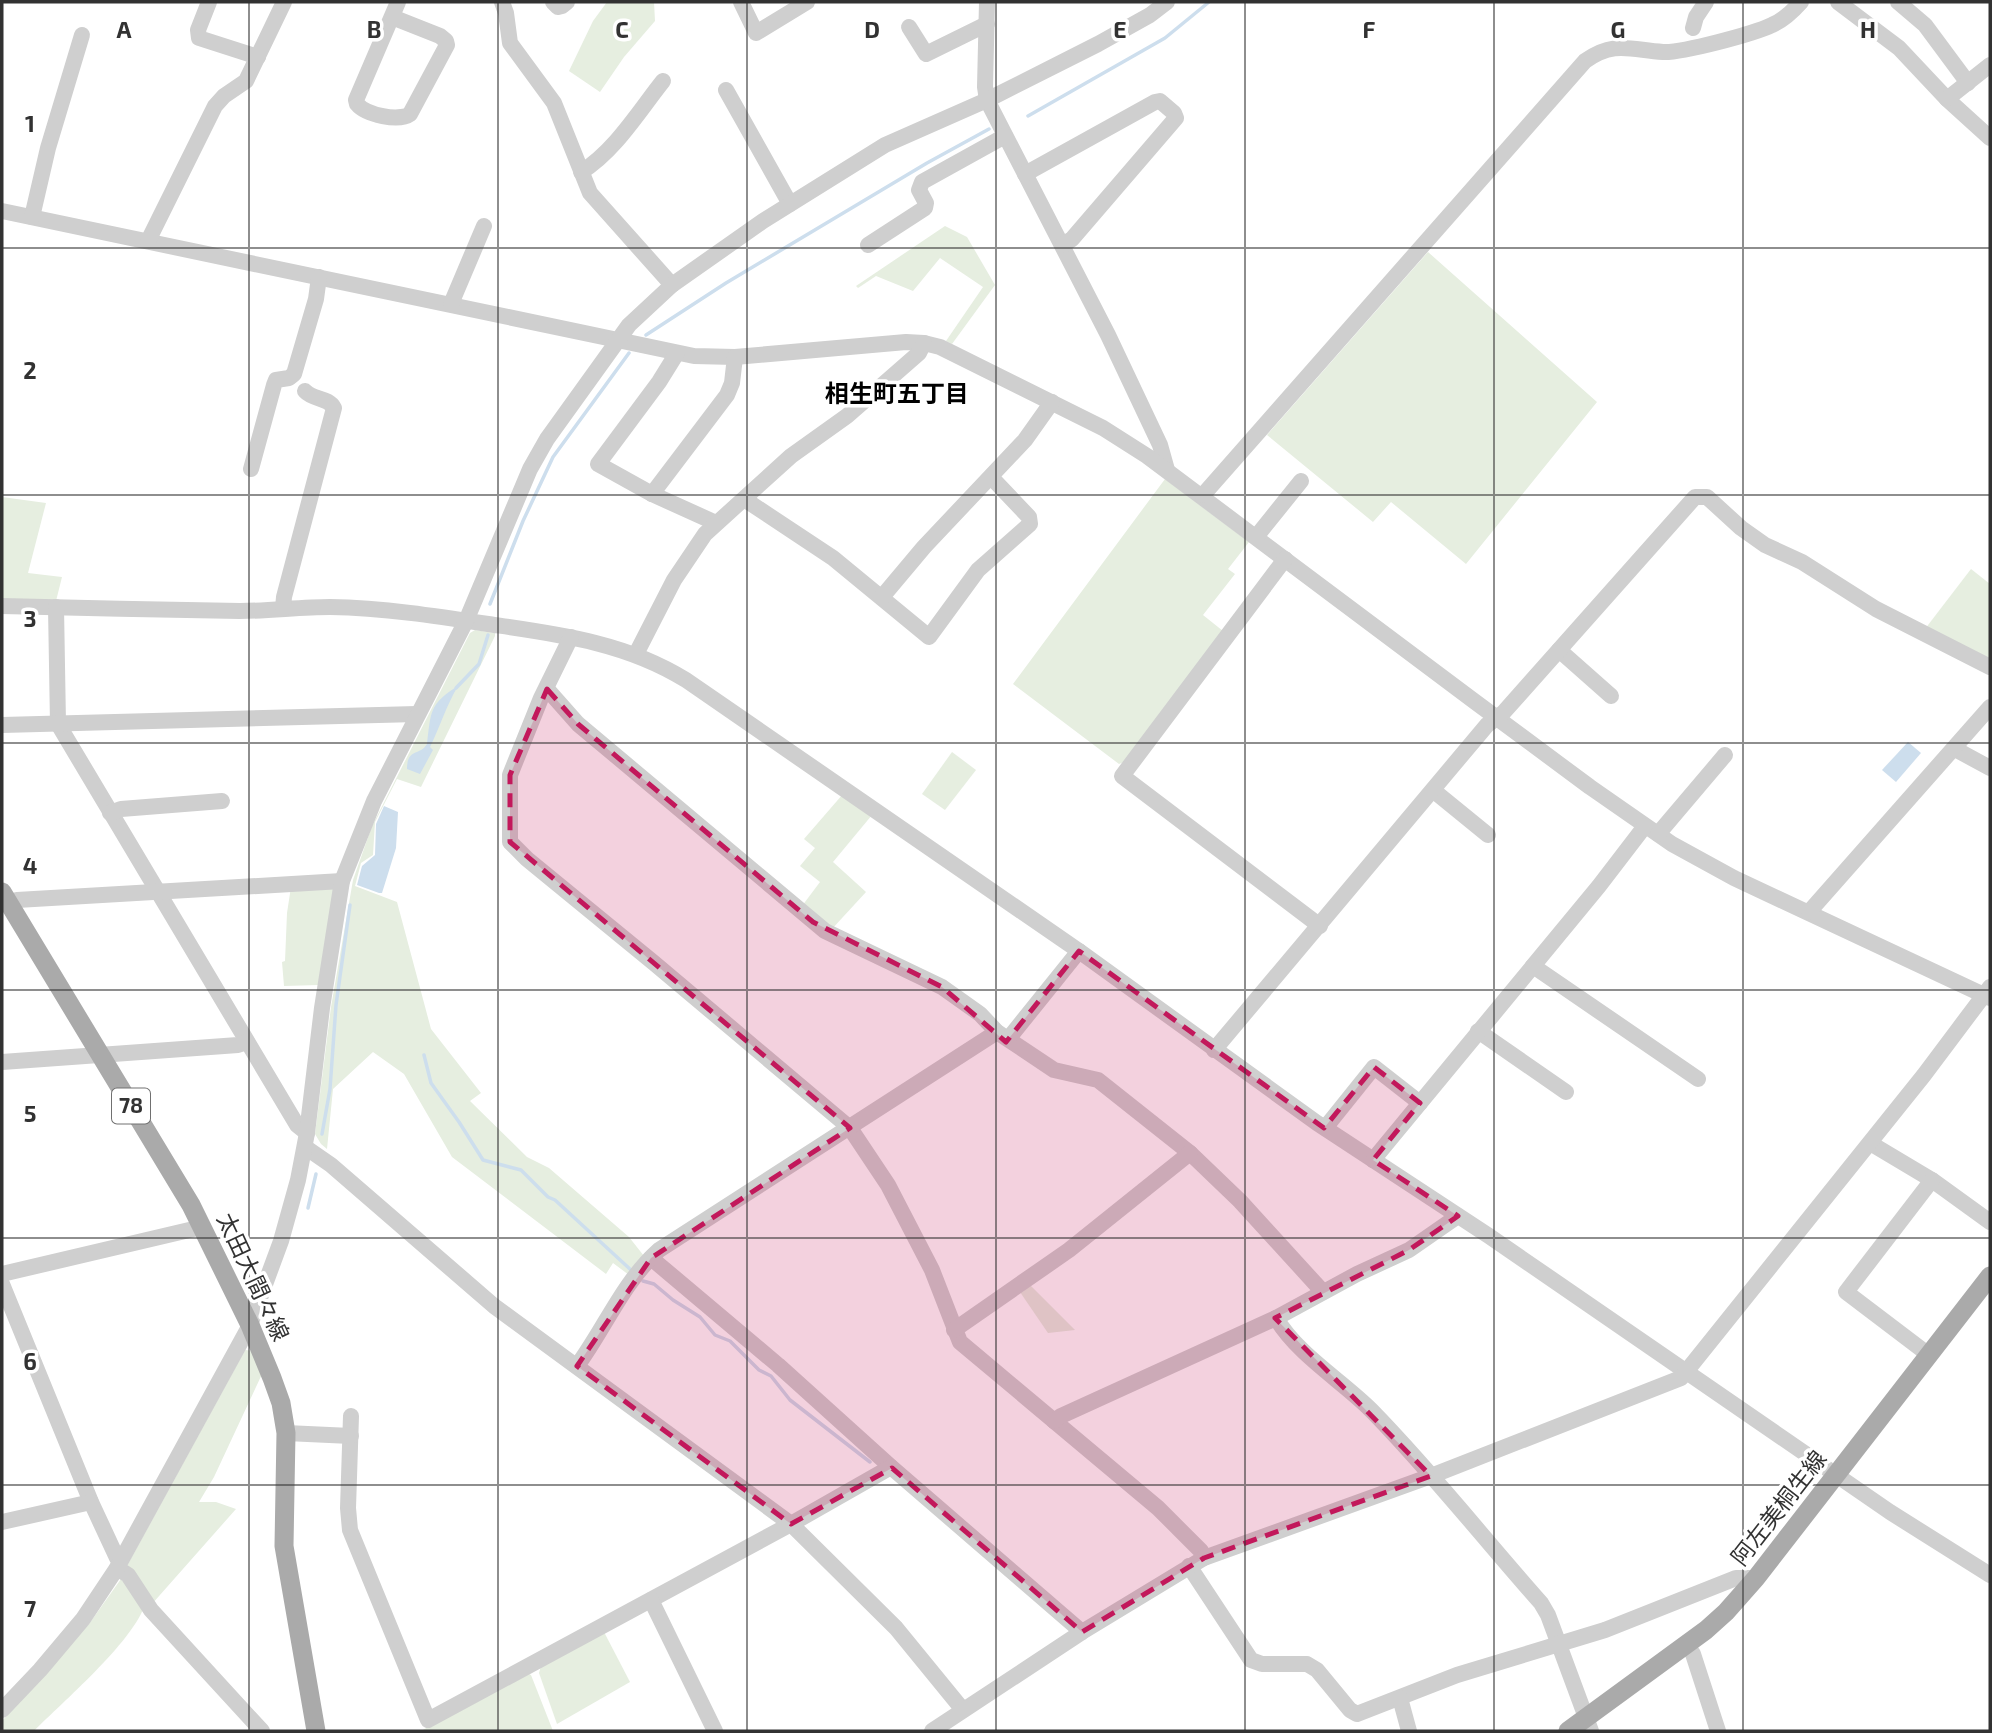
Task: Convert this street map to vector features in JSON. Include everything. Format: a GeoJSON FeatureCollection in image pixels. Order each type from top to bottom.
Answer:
{"type":"FeatureCollection","features":[{"type":"Feature","properties":{"kind":"main road","name":"太田大間々線"},"geometry":{"type":"LineString","coordinates":[[4,897],[202,1227],[250,1325],[278,1392],[286,1433],[284,1546],[316,1731]]}},
{"type":"Feature","properties":{"kind":"main road","name":"阿左美桐生線"},"geometry":{"type":"LineString","coordinates":[[1568,1731],[1588,1725],[1726,1612],[1756,1578],[1990,1276]]}},
{"type":"Feature","properties":{"kind":"street"},"geometry":{"type":"LineString","coordinates":[[209,2],[198,30],[199,38],[258,57]]}},
{"type":"Feature","properties":{"kind":"street"},"geometry":{"type":"LineString","coordinates":[[148,241],[215,106],[224,96],[246,81],[284,2]]}},
{"type":"Feature","properties":{"kind":"street"},"geometry":{"type":"LineString","coordinates":[[502,2],[510,43],[554,103],[590,193],[672,285]]}},
{"type":"Feature","properties":{"kind":"street"},"geometry":{"type":"LineString","coordinates":[[553,2],[558,7],[567,2]]}},
{"type":"Feature","properties":{"kind":"street"},"geometry":{"type":"LineString","coordinates":[[741,2],[756,33],[807,2]]}},
{"type":"Feature","properties":{"kind":"street"},"geometry":{"type":"LineString","coordinates":[[987,2],[987,100],[1063,245],[1160,445],[1167,470]]}},
{"type":"Feature","properties":{"kind":"street"},"geometry":{"type":"LineString","coordinates":[[2,1710],[83,1619],[119,1564],[250,1325],[288,1219],[306,1140],[322,1008],[342,881],[374,801],[466,621],[538,454],[629,325],[672,285],[790,204],[885,145],[987,100],[1098,44],[1150,15],[1167,2]]}},
{"type":"Feature","properties":{"kind":"street"},"geometry":{"type":"LineString","coordinates":[[1693,28],[1696,17],[1706,2]]}},
{"type":"Feature","properties":{"kind":"street"},"geometry":{"type":"LineString","coordinates":[[1203,495],[1593,55],[1615,47],[1671,51],[1752,31],[1774,25],[1801,2]]}},
{"type":"Feature","properties":{"kind":"street"},"geometry":{"type":"LineString","coordinates":[[1838,2],[1899,48],[1947,99],[1990,138]]}},
{"type":"Feature","properties":{"kind":"street"},"geometry":{"type":"LineString","coordinates":[[1898,2],[1925,25],[1968,83]]}},
{"type":"Feature","properties":{"kind":"street"},"geometry":{"type":"LineString","coordinates":[[395,9],[446,41],[445,50],[410,114],[402,118],[363,110],[359,108],[356,100],[395,9]]}},
{"type":"Feature","properties":{"kind":"street"},"geometry":{"type":"LineString","coordinates":[[909,27],[926,54],[987,24]]}},
{"type":"Feature","properties":{"kind":"street"},"geometry":{"type":"LineString","coordinates":[[32,217],[48,148],[82,35]]}},
{"type":"Feature","properties":{"kind":"street"},"geometry":{"type":"LineString","coordinates":[[1947,99],[1990,65]]}},
{"type":"Feature","properties":{"kind":"street"},"geometry":{"type":"LineString","coordinates":[[581,172],[591,166],[616,140],[663,80]]}},
{"type":"Feature","properties":{"kind":"street"},"geometry":{"type":"LineString","coordinates":[[726,90],[790,204]]}},
{"type":"Feature","properties":{"kind":"street"},"geometry":{"type":"LineString","coordinates":[[1025,174],[1155,102],[1160,101],[1174,113],[1175,118],[1072,239],[1063,245]]}},
{"type":"Feature","properties":{"kind":"street"},"geometry":{"type":"LineString","coordinates":[[868,245],[925,208],[925,201],[919,190],[922,182],[1005,136]]}},
{"type":"Feature","properties":{"kind":"street"},"geometry":{"type":"LineString","coordinates":[[2,211],[677,353],[735,357],[906,342],[924,343],[940,348],[1103,428],[1167,470],[1651,830],[1714,868],[1988,993],[1681,1378],[1431,1476],[1204,1558],[1082,1632],[959,1719],[932,1731]]}},
{"type":"Feature","properties":{"kind":"street"},"geometry":{"type":"LineString","coordinates":[[451,304],[484,226]]}},
{"type":"Feature","properties":{"kind":"street"},"geometry":{"type":"LineString","coordinates":[[251,468],[276,380],[295,374],[316,299],[319,277]]}},
{"type":"Feature","properties":{"kind":"street"},"geometry":{"type":"LineString","coordinates":[[636,654],[681,568],[705,534],[791,456],[847,416],[919,353],[924,343]]}},
{"type":"Feature","properties":{"kind":"street"},"geometry":{"type":"LineString","coordinates":[[677,353],[659,382],[598,464],[652,494],[716,523]]}},
{"type":"Feature","properties":{"kind":"street"},"geometry":{"type":"LineString","coordinates":[[652,494],[727,395],[732,383],[735,357]]}},
{"type":"Feature","properties":{"kind":"street"},"geometry":{"type":"LineString","coordinates":[[283,609],[334,408],[330,402],[310,396],[305,391]]}},
{"type":"Feature","properties":{"kind":"street"},"geometry":{"type":"LineString","coordinates":[[882,597],[923,547],[1025,440],[1052,402]]}},
{"type":"Feature","properties":{"kind":"street"},"geometry":{"type":"LineString","coordinates":[[744,499],[833,558],[929,637],[978,570],[1030,524],[1029,517],[992,477]]}},
{"type":"Feature","properties":{"kind":"street"},"geometry":{"type":"LineString","coordinates":[[1256,537],[1301,481]]}},
{"type":"Feature","properties":{"kind":"street"},"geometry":{"type":"LineString","coordinates":[[1214,1049],[1487,725],[1497,718],[1695,497],[1707,497],[1765,545],[1802,562],[1876,609],[1990,667]]}},
{"type":"Feature","properties":{"kind":"street"},"geometry":{"type":"LineString","coordinates":[[1285,559],[1122,776],[1320,926]]}},
{"type":"Feature","properties":{"kind":"street"},"geometry":{"type":"LineString","coordinates":[[2,606],[243,611],[369,609],[570,637],[636,654],[686,680],[1079,951],[1325,1128],[1836,1475],[1990,1575]]}},
{"type":"Feature","properties":{"kind":"street"},"geometry":{"type":"LineString","coordinates":[[56,607],[58,724],[306,1140],[331,1165],[494,1306],[791,1524],[896,1628],[959,1719]]}},
{"type":"Feature","properties":{"kind":"street"},"geometry":{"type":"LineString","coordinates":[[570,637],[510,775],[510,842],[850,1128],[888,1185],[932,1269],[954,1331],[965,1346],[1158,1508],[1201,1551],[1204,1558]]}},
{"type":"Feature","properties":{"kind":"street"},"geometry":{"type":"LineString","coordinates":[[1559,650],[1611,696]]}},
{"type":"Feature","properties":{"kind":"street"},"geometry":{"type":"LineString","coordinates":[[547,689],[578,724],[825,932],[943,987],[1003,1035],[1054,1070],[1098,1080],[1190,1153],[1240,1201],[1323,1292]]}},
{"type":"Feature","properties":{"kind":"street"},"geometry":{"type":"LineString","coordinates":[[1809,912],[1990,707]]}},
{"type":"Feature","properties":{"kind":"street"},"geometry":{"type":"LineString","coordinates":[[2,725],[417,714]]}},
{"type":"Feature","properties":{"kind":"street"},"geometry":{"type":"LineString","coordinates":[[1955,749],[1990,768]]}},
{"type":"Feature","properties":{"kind":"street"},"geometry":{"type":"LineString","coordinates":[[1373,1160],[1478,1031],[1651,830],[1725,755]]}},
{"type":"Feature","properties":{"kind":"street"},"geometry":{"type":"LineString","coordinates":[[1434,791],[1488,835]]}},
{"type":"Feature","properties":{"kind":"street"},"geometry":{"type":"LineString","coordinates":[[110,813],[121,809],[222,801]]}},
{"type":"Feature","properties":{"kind":"street"},"geometry":{"type":"LineString","coordinates":[[4,897],[17,900],[342,881]]}},
{"type":"Feature","properties":{"kind":"street"},"geometry":{"type":"LineString","coordinates":[[577,1366],[629,1284],[651,1258],[850,1128],[1003,1035],[1079,951]]}},
{"type":"Feature","properties":{"kind":"street"},"geometry":{"type":"LineString","coordinates":[[1533,967],[1698,1079]]}},
{"type":"Feature","properties":{"kind":"street"},"geometry":{"type":"LineString","coordinates":[[1478,1031],[1566,1092]]}},
{"type":"Feature","properties":{"kind":"street"},"geometry":{"type":"LineString","coordinates":[[2,1062],[237,1045],[247,1042]]}},
{"type":"Feature","properties":{"kind":"street"},"geometry":{"type":"LineString","coordinates":[[1325,1128],[1374,1066],[1420,1103]]}},
{"type":"Feature","properties":{"kind":"street"},"geometry":{"type":"LineString","coordinates":[[1870,1143],[1932,1180],[1990,1222]]}},
{"type":"Feature","properties":{"kind":"street"},"geometry":{"type":"LineString","coordinates":[[954,1331],[1069,1250],[1190,1153]]}},
{"type":"Feature","properties":{"kind":"street"},"geometry":{"type":"LineString","coordinates":[[1929,1355],[1846,1292],[1932,1180]]}},
{"type":"Feature","properties":{"kind":"street"},"geometry":{"type":"LineString","coordinates":[[1055,1421],[1276,1318],[1409,1250],[1458,1216]]}},
{"type":"Feature","properties":{"kind":"street"},"geometry":{"type":"LineString","coordinates":[[2,1274],[202,1227]]}},
{"type":"Feature","properties":{"kind":"street"},"geometry":{"type":"LineString","coordinates":[[651,1258],[778,1365],[1082,1632]]}},
{"type":"Feature","properties":{"kind":"street"},"geometry":{"type":"LineString","coordinates":[[2,1284],[119,1564],[151,1609],[262,1731]]}},
{"type":"Feature","properties":{"kind":"street"},"geometry":{"type":"LineString","coordinates":[[1276,1318],[1290,1337],[1372,1411],[1541,1603],[1548,1615],[1588,1725]]}},
{"type":"Feature","properties":{"kind":"street"},"geometry":{"type":"LineString","coordinates":[[351,1416],[348,1508],[350,1530],[428,1720],[891,1467]]}},
{"type":"Feature","properties":{"kind":"street"},"geometry":{"type":"LineString","coordinates":[[286,1433],[351,1436]]}},
{"type":"Feature","properties":{"kind":"street"},"geometry":{"type":"LineString","coordinates":[[2,1522],[91,1502]]}},
{"type":"Feature","properties":{"kind":"street"},"geometry":{"type":"LineString","coordinates":[[1189,1566],[1251,1660],[1262,1664],[1307,1664],[1317,1670],[1350,1710],[1357,1714],[1457,1675],[1616,1626],[1736,1578],[1756,1578]]}},
{"type":"Feature","properties":{"kind":"street"},"geometry":{"type":"LineString","coordinates":[[651,1600],[715,1731]]}},
{"type":"Feature","properties":{"kind":"street"},"geometry":{"type":"LineString","coordinates":[[1687,1645],[1693,1654],[1718,1731]]}},
{"type":"Feature","properties":{"kind":"street"},"geometry":{"type":"LineString","coordinates":[[1400,1698],[1409,1731]]}},
{"type":"Feature","properties":{"kind":"highlighted area"},"geometry":{"type":"Polygon","coordinates":[[[547,689],[578,724],[813,922],[942,987],[1006,1042],[1079,951],[1324,1128],[1374,1067],[1420,1103],[1373,1160],[1458,1216],[1409,1250],[1275,1318],[1431,1476],[1204,1558],[1082,1632],[892,1468],[791,1524],[577,1366],[651,1258],[850,1128],[510,842],[510,775],[547,689]]]}},
{"type":"Feature","properties":{"kind":"shaded area"},"geometry":{"type":"Polygon","coordinates":[[[607,2],[654,2],[655,21],[624,57],[600,92],[569,71],[593,21],[607,2]]]}},
{"type":"Feature","properties":{"kind":"shaded area"},"geometry":{"type":"Polygon","coordinates":[[[945,226],[967,237],[995,285],[952,344],[946,341],[983,287],[940,258],[913,291],[876,276],[858,288],[856,286],[945,226]]]}},
{"type":"Feature","properties":{"kind":"shaded area"},"geometry":{"type":"Polygon","coordinates":[[[1428,252],[1597,402],[1466,564],[1391,502],[1373,522],[1267,435],[1428,252]]]}},
{"type":"Feature","properties":{"kind":"shaded area"},"geometry":{"type":"Polygon","coordinates":[[[1165,479],[1249,542],[1228,569],[1235,574],[1203,615],[1223,631],[1124,762],[1119,764],[1013,684],[1165,479]]]}},
{"type":"Feature","properties":{"kind":"shaded area"},"geometry":{"type":"Polygon","coordinates":[[[2,497],[46,503],[28,573],[62,577],[56,601],[2,599],[2,497]]]}},
{"type":"Feature","properties":{"kind":"shaded area"},"geometry":{"type":"Polygon","coordinates":[[[1971,569],[1990,584],[1990,660],[1925,629],[1971,569]]]}},
{"type":"Feature","properties":{"kind":"shaded area"},"geometry":{"type":"Polygon","coordinates":[[[475,630],[495,633],[495,636],[421,787],[397,779],[375,822],[373,855],[361,863],[355,886],[397,902],[431,1029],[481,1093],[470,1101],[527,1157],[549,1168],[629,1237],[644,1256],[629,1275],[613,1263],[606,1274],[452,1157],[404,1074],[373,1052],[333,1089],[327,1149],[315,1134],[331,1007],[353,880],[372,826],[470,633],[475,630]]]}},
{"type":"Feature","properties":{"kind":"shaded area"},"geometry":{"type":"Polygon","coordinates":[[[952,752],[976,770],[945,810],[922,794],[952,752]]]}},
{"type":"Feature","properties":{"kind":"shaded area"},"geometry":{"type":"Polygon","coordinates":[[[843,794],[872,815],[833,862],[866,892],[831,930],[802,906],[820,882],[800,866],[815,848],[804,839],[843,794]]]}},
{"type":"Feature","properties":{"kind":"shaded area"},"geometry":{"type":"Polygon","coordinates":[[[291,887],[336,889],[319,985],[284,986],[282,962],[285,961],[291,887]]]}},
{"type":"Feature","properties":{"kind":"shaded area"},"geometry":{"type":"Polygon","coordinates":[[[1030,1285],[1075,1330],[1048,1333],[1020,1292],[1030,1285]]]}},
{"type":"Feature","properties":{"kind":"shaded area"},"geometry":{"type":"Polygon","coordinates":[[[245,1350],[255,1351],[263,1372],[214,1477],[199,1502],[216,1502],[236,1509],[152,1604],[128,1564],[245,1350]]]}},
{"type":"Feature","properties":{"kind":"shaded area"},"geometry":{"type":"Polygon","coordinates":[[[121,1579],[144,1607],[125,1637],[95,1672],[34,1731],[2,1731],[2,1721],[89,1624],[121,1579]]]}},
{"type":"Feature","properties":{"kind":"shaded area"},"geometry":{"type":"Polygon","coordinates":[[[604,1632],[630,1682],[557,1724],[539,1673],[541,1666],[604,1632]]]}},
{"type":"Feature","properties":{"kind":"shaded area"},"geometry":{"type":"Polygon","coordinates":[[[527,1673],[531,1675],[553,1731],[421,1731],[527,1673]]]}},
{"type":"Feature","properties":{"kind":"water"},"geometry":{"type":"Polygon","coordinates":[[[458,686],[430,747],[433,750],[420,774],[407,769],[411,755],[427,744],[433,710],[441,698],[458,686]]]}},
{"type":"Feature","properties":{"kind":"water"},"geometry":{"type":"Polygon","coordinates":[[[1908,742],[1921,753],[1896,782],[1882,770],[1908,742]]]}},
{"type":"Feature","properties":{"kind":"water"},"geometry":{"type":"Polygon","coordinates":[[[384,806],[398,812],[396,848],[382,893],[379,893],[357,885],[362,866],[375,855],[376,824],[384,806]]]}},
{"type":"Feature","properties":{"kind":"waterway"},"geometry":{"type":"LineString","coordinates":[[1028,116],[1165,38],[1209,2]]}},
{"type":"Feature","properties":{"kind":"waterway"},"geometry":{"type":"LineString","coordinates":[[646,335],[726,283],[989,129]]}},
{"type":"Feature","properties":{"kind":"waterway"},"geometry":{"type":"LineString","coordinates":[[490,604],[523,521],[553,457],[629,353]]}},
{"type":"Feature","properties":{"kind":"waterway"},"geometry":{"type":"LineString","coordinates":[[456,688],[479,664],[488,635]]}},
{"type":"Feature","properties":{"kind":"waterway"},"geometry":{"type":"LineString","coordinates":[[322,1134],[330,1089],[336,1005],[350,905]]}},
{"type":"Feature","properties":{"kind":"waterway"},"geometry":{"type":"LineString","coordinates":[[424,1055],[431,1083],[483,1160],[521,1170],[631,1270]]}},
{"type":"Feature","properties":{"kind":"waterway"},"geometry":{"type":"LineString","coordinates":[[308,1208],[316,1174]]}},
{"type":"Feature","properties":{"kind":"waterway"},"geometry":{"type":"LineString","coordinates":[[643,1281],[654,1284],[700,1317],[715,1335],[730,1341],[759,1370],[771,1376],[790,1400],[870,1462]]}},
{"type":"Feature","properties":{"kind":"district","name":"相生町五丁目"},"geometry":{"type":"Point","coordinates":[897,394]}}]}
